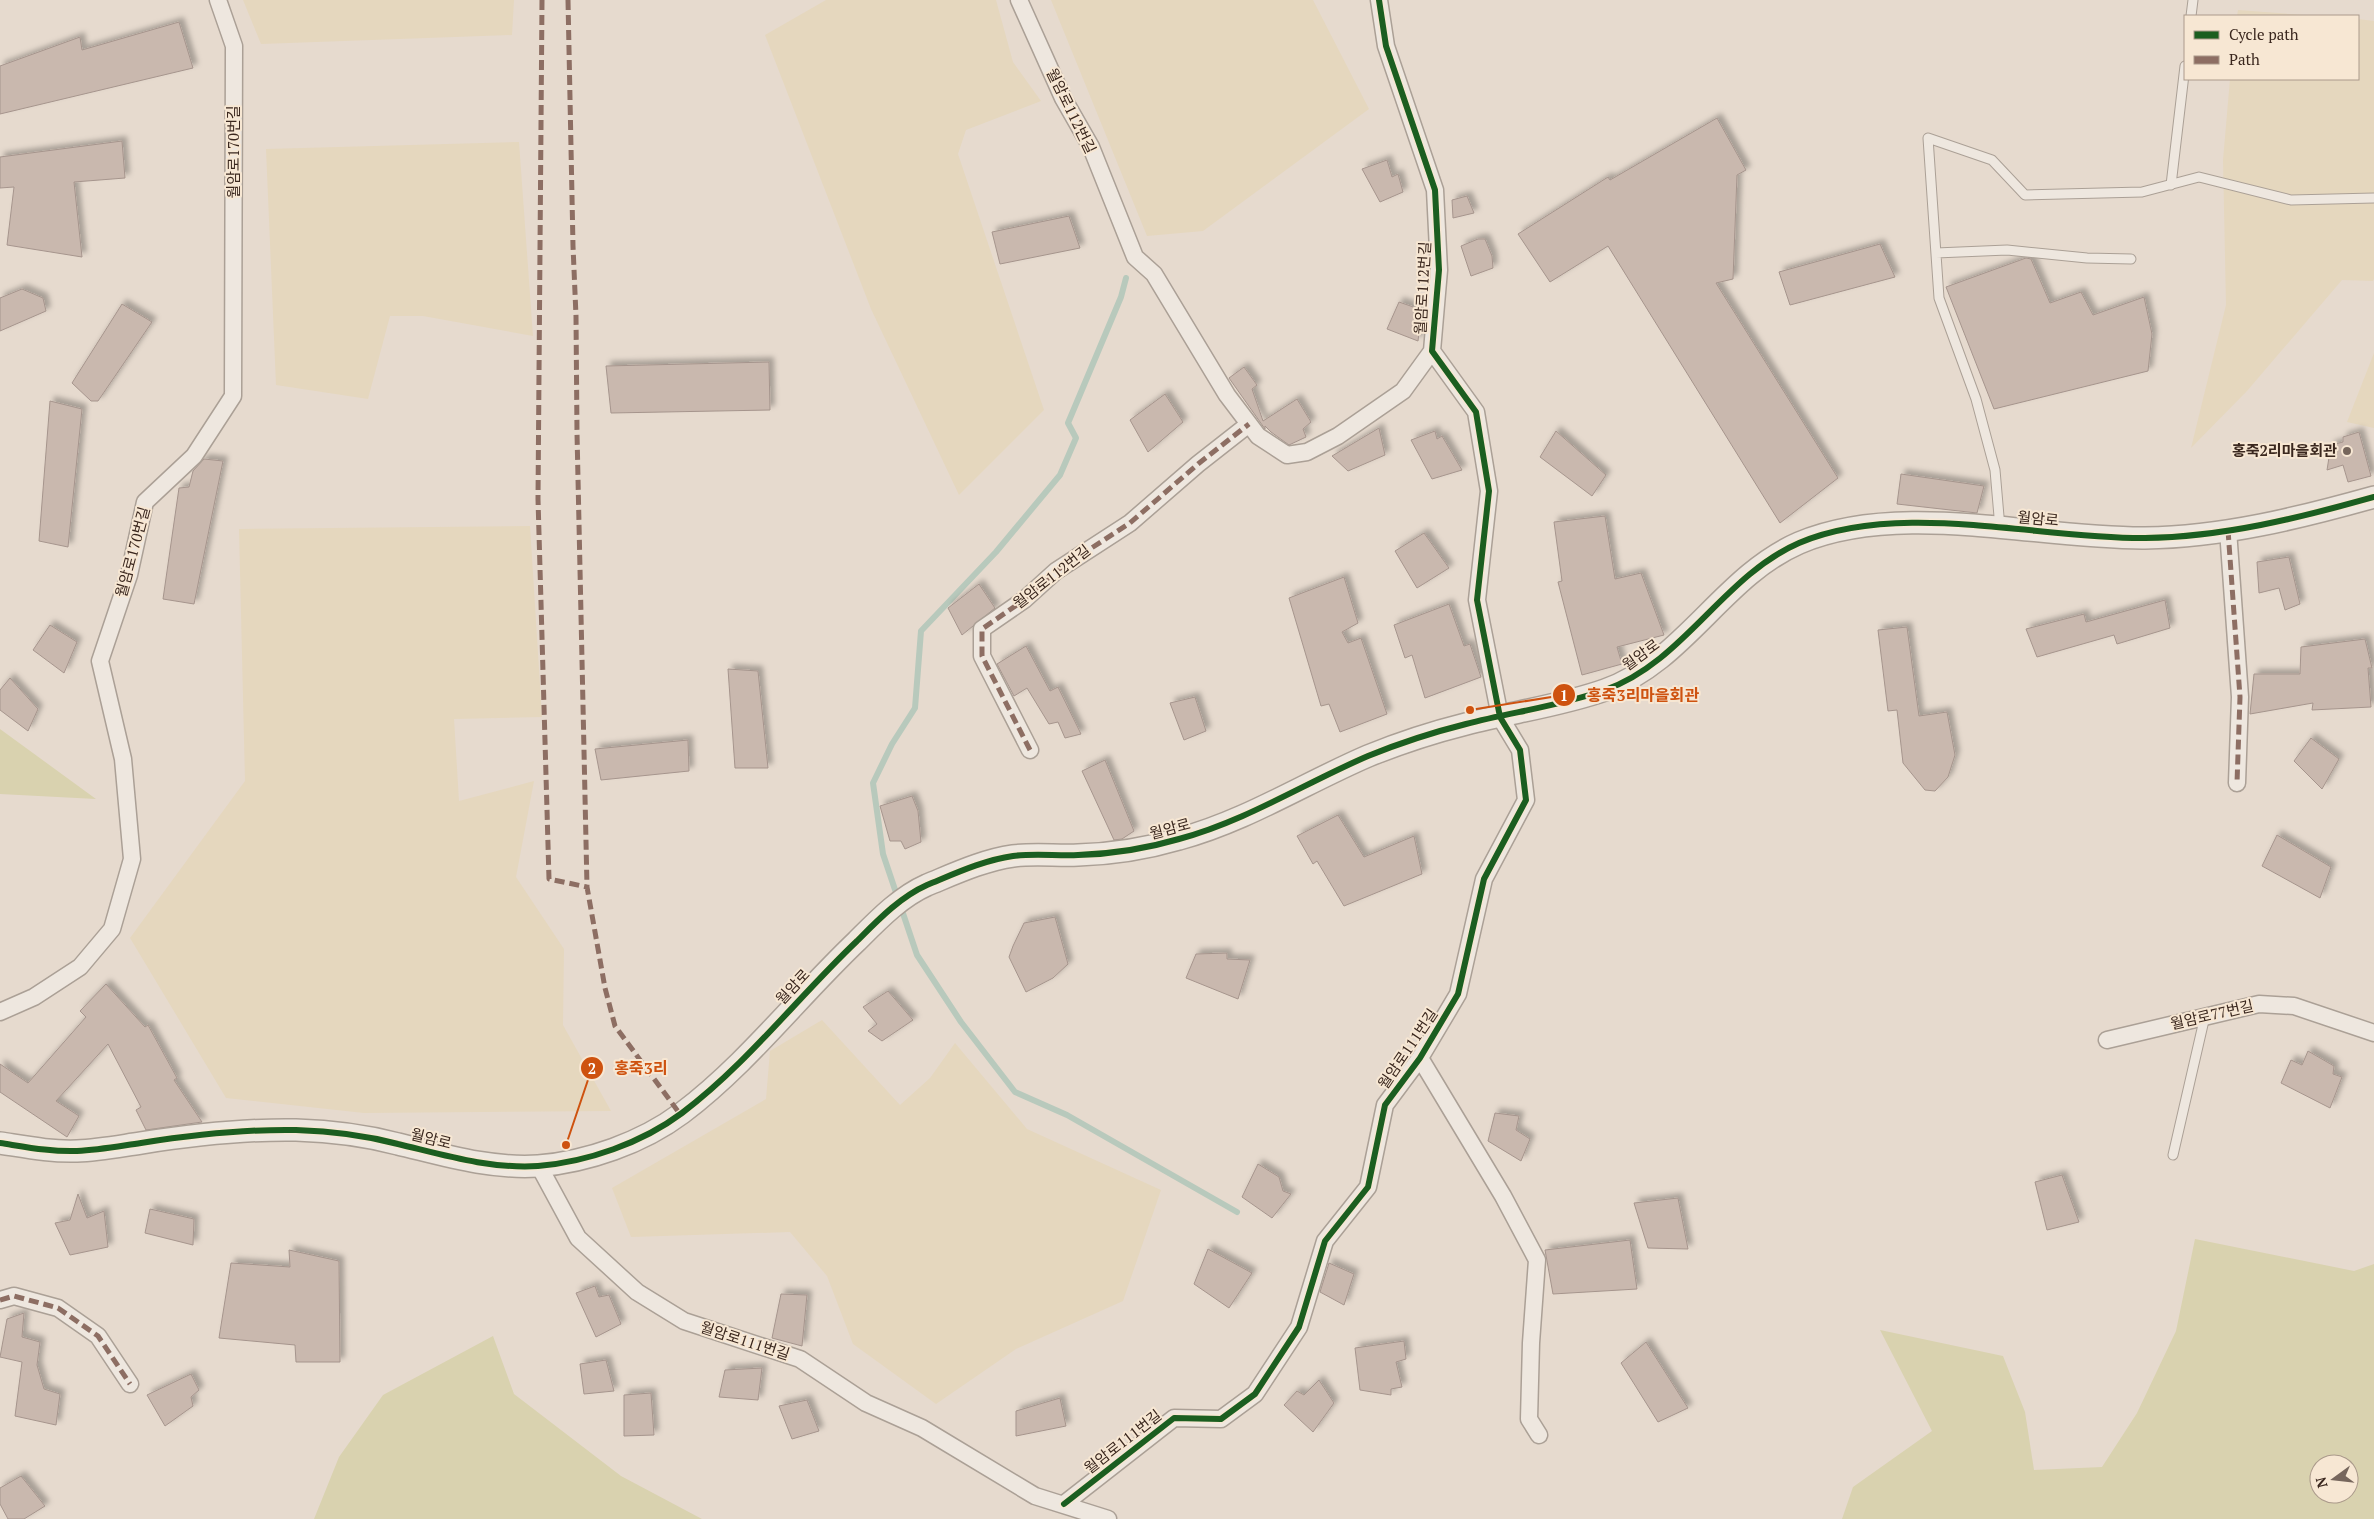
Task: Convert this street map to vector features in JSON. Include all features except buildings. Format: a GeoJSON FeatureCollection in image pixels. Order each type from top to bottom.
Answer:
{"type":"FeatureCollection","features":[{"type":"Feature","properties":{"kind":"street","name":"월암로170번길"},"geometry":{"type":"LineString","coordinates":[[0,1012],[34,997],[80,967],[112,929],[132,859],[123,759],[100,661],[129,575],[145,502],[194,456],[233,396],[234,46],[218,0]]}},
{"type":"Feature","properties":{"kind":"street","name":"월암로112번길"},"geometry":{"type":"LineString","coordinates":[[1020,0],[1063,98],[1091,147],[1135,257],[1154,274],[1227,395],[1258,436],[1288,455],[1307,452],[1338,436],[1403,391],[1432,351],[1439,270],[1435,190],[1386,46],[1379,0]]}},
{"type":"Feature","properties":{"kind":"street","name":"월암로112번길"},"geometry":{"type":"LineString","coordinates":[[1432,351],[1476,412],[1488,491],[1477,600],[1500,717]]}},
{"type":"Feature","properties":{"kind":"street","name":"월암로112번길"},"geometry":{"type":"LineString","coordinates":[[1030,750],[982,656],[982,629],[1024,600],[1056,571],[1130,523],[1198,464],[1249,424]]}},
{"type":"Feature","properties":{"kind":"street","name":"월암로"},"geometry":{"type":"LineString","coordinates":[[0,1143],[59,1151],[84,1151],[185,1137],[292,1130],[344,1133],[393,1142],[444,1156],[502,1166],[539,1166],[569,1162],[616,1147],[654,1130],[680,1114],[716,1084],[814,982],[899,903],[919,888],[963,871],[1014,856],[1112,854],[1136,851],[1182,839],[1245,816],[1367,756],[1433,733],[1600,692],[1624,682],[1648,668],[1736,587],[1766,563],[1798,544],[1861,528],[1899,523],[2000,528],[2102,537],[2150,538],[2228,530],[2314,514],[2374,497]]}},
{"type":"Feature","properties":{"kind":"street"},"geometry":{"type":"LineString","coordinates":[[2228,530],[2240,697],[2237,783]]}},
{"type":"Feature","properties":{"kind":"street","name":"월암로111번길"},"geometry":{"type":"LineString","coordinates":[[539,1166],[578,1238],[637,1292],[684,1321],[800,1359],[866,1403],[922,1428],[1035,1496],[1064,1504],[1174,1418],[1221,1419],[1255,1394],[1299,1327],[1325,1241],[1368,1187],[1385,1105],[1420,1058],[1458,994],[1484,879],[1526,800],[1520,750],[1500,717]]}},
{"type":"Feature","properties":{"kind":"street","name":"월암로77번길"},"geometry":{"type":"LineString","coordinates":[[2107,1040],[2259,1004],[2294,1006],[2374,1033]]}},
{"type":"Feature","properties":{"kind":"street","name":"월암로111번길"},"geometry":{"type":"LineString","coordinates":[[1420,1058],[1503,1196],[1537,1260],[1529,1419],[1539,1435]]}},
{"type":"Feature","properties":{"kind":"street"},"geometry":{"type":"LineString","coordinates":[[0,1300],[14,1296],[58,1308],[98,1336],[130,1384]]}},
{"type":"Feature","properties":{"kind":"street"},"geometry":{"type":"LineString","coordinates":[[1064,1504],[1108,1519]]}},
{"type":"Feature","properties":{"kind":"lane"},"geometry":{"type":"LineString","coordinates":[[2191,15],[2193,0]]}},
{"type":"Feature","properties":{"kind":"lane"},"geometry":{"type":"LineString","coordinates":[[2184,74],[2171,185],[2199,177],[2291,200],[2374,198]]}},
{"type":"Feature","properties":{"kind":"lane","name":"월암로"},"geometry":{"type":"LineString","coordinates":[[2000,528],[1995,470],[1976,399],[1939,298],[1928,138],[1992,160],[2025,195],[2142,192],[2171,185]]}},
{"type":"Feature","properties":{"kind":"lane"},"geometry":{"type":"LineString","coordinates":[[1936,253],[2007,250],[2087,258],[2132,259]]}},
{"type":"Feature","properties":{"kind":"lane"},"geometry":{"type":"LineString","coordinates":[[2173,1155],[2205,1016]]}},
{"type":"Feature","properties":{"kind":"shaded area"},"geometry":{"type":"Polygon","coordinates":[[[243,0],[514,0],[512,35],[261,44],[243,0]]]}},
{"type":"Feature","properties":{"kind":"shaded area"},"geometry":{"type":"Polygon","coordinates":[[[826,0],[996,0],[1013,62],[1041,101],[966,130],[958,154],[1044,410],[959,495],[871,309],[765,35],[826,0]]]}},
{"type":"Feature","properties":{"kind":"shaded area"},"geometry":{"type":"Polygon","coordinates":[[[1051,0],[1313,0],[1369,109],[1203,231],[1147,236],[1051,0]]]}},
{"type":"Feature","properties":{"kind":"shaded area"},"geometry":{"type":"Polygon","coordinates":[[[2238,10],[2303,15],[2237,15],[2238,10]]]}},
{"type":"Feature","properties":{"kind":"shaded area"},"geometry":{"type":"Polygon","coordinates":[[[2359,19],[2374,21],[2374,279],[2373,281],[2342,280],[2247,391],[2191,448],[2226,305],[2223,160],[2230,80],[2359,80],[2359,19]]]}},
{"type":"Feature","properties":{"kind":"shaded area"},"geometry":{"type":"Polygon","coordinates":[[[519,142],[533,336],[423,316],[390,316],[368,399],[276,385],[266,149],[519,142]]]}},
{"type":"Feature","properties":{"kind":"shaded area"},"geometry":{"type":"Polygon","coordinates":[[[2374,353],[2374,428],[2347,422],[2374,353]]]}},
{"type":"Feature","properties":{"kind":"shaded area"},"geometry":{"type":"Polygon","coordinates":[[[530,526],[542,717],[454,719],[459,801],[534,781],[516,877],[564,949],[563,1025],[611,1111],[364,1113],[226,1098],[130,938],[245,781],[239,529],[530,526]]]}},
{"type":"Feature","properties":{"kind":"shaded area"},"geometry":{"type":"Polygon","coordinates":[[[0,729],[96,799],[0,794],[0,729]]]}},
{"type":"Feature","properties":{"kind":"shaded area"},"geometry":{"type":"Polygon","coordinates":[[[822,1020],[900,1105],[930,1078],[955,1043],[1027,1129],[1161,1190],[1123,1301],[1016,1349],[936,1404],[853,1344],[827,1276],[790,1232],[631,1237],[612,1188],[766,1099],[770,1051],[822,1020]]]}},
{"type":"Feature","properties":{"kind":"shaded area"},"geometry":{"type":"Polygon","coordinates":[[[2195,1239],[2354,1271],[2374,1264],[2374,1519],[1842,1519],[1853,1487],[1932,1431],[1880,1330],[2003,1356],[2025,1412],[2034,1470],[2102,1467],[2137,1413],[2176,1331],[2195,1239]]]}},
{"type":"Feature","properties":{"kind":"shaded area"},"geometry":{"type":"Polygon","coordinates":[[[493,1336],[514,1394],[621,1476],[702,1519],[314,1519],[339,1457],[383,1395],[493,1336]]]}},
{"type":"Feature","properties":{"kind":"waterway"},"geometry":{"type":"LineString","coordinates":[[1126,278],[1121,297],[1068,423],[1076,438],[1060,475],[996,552],[921,631],[915,708],[892,744],[873,783],[883,854],[917,955],[961,1022],[1015,1092],[1067,1115],[1237,1212]]}},
{"type":"Feature","properties":{"kind":"marked path"},"geometry":{"type":"LineString","coordinates":[[542,0],[538,499],[549,879],[587,887]]}},
{"type":"Feature","properties":{"kind":"marked path"},"geometry":{"type":"LineString","coordinates":[[568,0],[587,887],[605,988],[615,1026],[680,1114]]}},
{"type":"Feature","properties":{"kind":"marked path"},"geometry":{"type":"LineString","coordinates":[[1030,750],[982,656],[982,629],[1024,600],[1056,571],[1130,523],[1198,464],[1249,424]]}},
{"type":"Feature","properties":{"kind":"marked path"},"geometry":{"type":"LineString","coordinates":[[2228,530],[2240,697],[2237,783]]}},
{"type":"Feature","properties":{"kind":"marked path"},"geometry":{"type":"LineString","coordinates":[[0,1300],[14,1296],[58,1308],[98,1336],[130,1384]]}},
{"type":"Feature","properties":{"kind":"cycle path"},"geometry":{"type":"LineString","coordinates":[[1064,1504],[1174,1418],[1221,1419],[1255,1394],[1299,1327],[1325,1241],[1368,1187],[1385,1105],[1420,1058],[1458,994],[1484,879],[1526,800],[1520,750],[1500,717],[1477,600],[1489,491],[1476,412],[1432,351],[1439,270],[1435,190],[1386,46],[1379,0]]}},
{"type":"Feature","properties":{"kind":"cycle path"},"geometry":{"type":"LineString","coordinates":[[0,1143],[48,1150],[77,1151],[218,1133],[296,1130],[334,1132],[360,1136],[432,1153],[502,1165],[538,1166],[557,1164],[595,1155],[632,1142],[650,1133],[682,1113],[706,1094],[750,1052],[835,962],[873,925],[899,902],[917,890],[969,868],[1002,858],[1029,855],[1078,855],[1116,852],[1154,846],[1179,839],[1252,812],[1368,756],[1405,742],[1454,727],[1553,705],[1605,690],[1633,677],[1658,660],[1748,576],[1772,558],[1799,543],[1838,530],[1881,524],[1925,523],[1970,525],[2104,537],[2174,537],[2261,525],[2374,497]]}},
{"type":"Feature","properties":{"kind":"place","name":"홍죽2리마을회관"},"geometry":{"type":"Point","coordinates":[2347,451]}},
{"type":"Feature","properties":{"kind":"place","name":"홍죽3리마을회관"},"geometry":{"type":"Point","coordinates":[1470,710]}},
{"type":"Feature","properties":{"kind":"place","name":"홍죽3리"},"geometry":{"type":"Point","coordinates":[566,1145]}}]}
